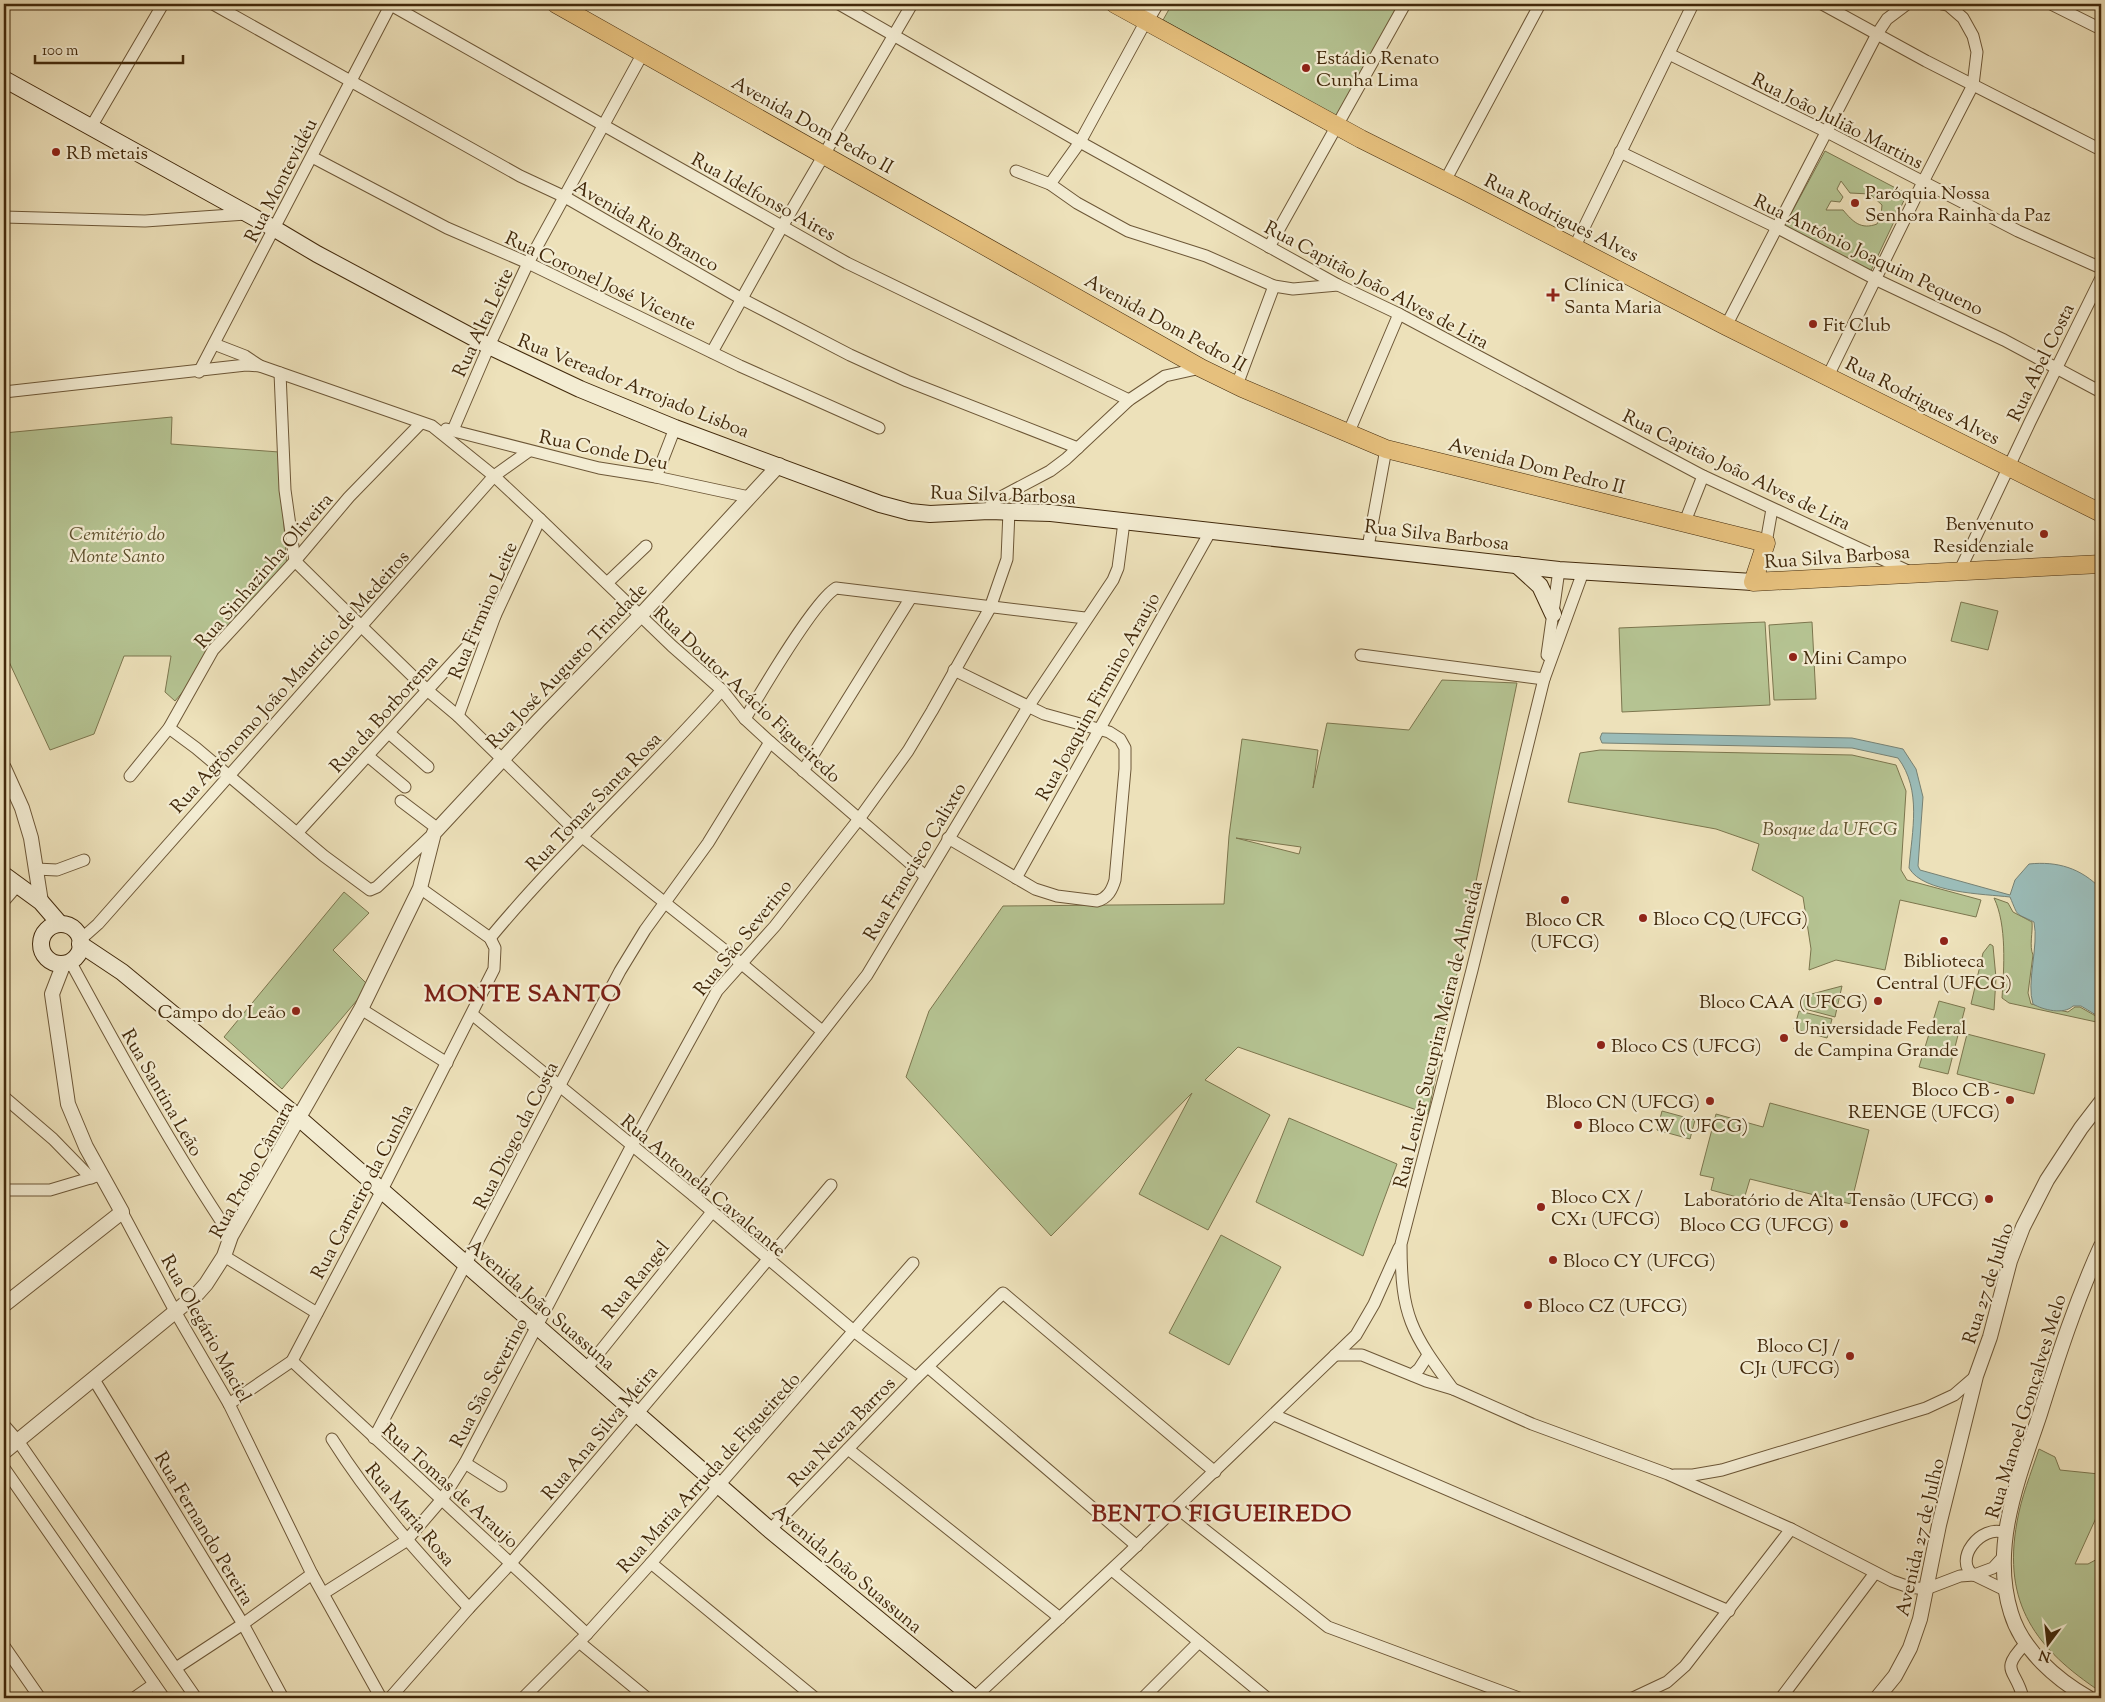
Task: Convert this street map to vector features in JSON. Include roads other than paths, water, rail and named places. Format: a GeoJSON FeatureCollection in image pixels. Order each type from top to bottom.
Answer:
{"type":"FeatureCollection","features":[{"type":"Feature","properties":{"kind":"main road","name":"Avenida Dom Pedro II"},"geometry":{"type":"LineString","coordinates":[[556,4],[1237,386],[1386,449],[1766,543]]}},
{"type":"Feature","properties":{"kind":"main road","name":"Rua Rodrigues Alves"},"geometry":{"type":"LineString","coordinates":[[1115,4],[1335,126],[1726,326],[2101,513]]}},
{"type":"Feature","properties":{"kind":"main road","name":"Rua Vereador Arrojado Lisboa"},"geometry":{"type":"LineString","coordinates":[[4,79],[317,254],[488,346],[580,389],[675,428],[779,465],[855,495],[910,512]]}},
{"type":"Feature","properties":{"kind":"main road","name":"Rua Silva Barbosa"},"geometry":{"type":"LineString","coordinates":[[910,512],[930,514],[989,511],[1050,513],[1210,532],[1368,547],[1559,570],[1753,582],[2101,564]]}},
{"type":"Feature","properties":{"kind":"main road"},"geometry":{"type":"LineString","coordinates":[[1753,582],[1766,543]]}},
{"type":"Feature","properties":{"kind":"main road"},"geometry":{"type":"LineString","coordinates":[[1517,565],[1540,586],[1553,614]]}},
{"type":"Feature","properties":{"kind":"main road"},"geometry":{"type":"LineString","coordinates":[[4,875],[41,902],[60,924],[70,927],[80,942],[78,954],[67,962],[51,961],[46,957],[41,947],[43,936],[41,902]]}},
{"type":"Feature","properties":{"kind":"main road"},"geometry":{"type":"LineString","coordinates":[[43,936],[50,928],[60,924]]}},
{"type":"Feature","properties":{"kind":"main road","name":"Avenida João Suassuna"},"geometry":{"type":"LineString","coordinates":[[80,942],[122,972],[300,1119],[770,1530],[974,1698]]}},
{"type":"Feature","properties":{"kind":"street"},"geometry":{"type":"LineString","coordinates":[[91,127],[163,4]]}},
{"type":"Feature","properties":{"kind":"street","name":"Avenida Rio Branco"},"geometry":{"type":"LineString","coordinates":[[213,4],[352,80],[512,172],[565,197],[742,299],[884,371],[1078,448]]}},
{"type":"Feature","properties":{"kind":"street","name":"Rua Montevidéu"},"geometry":{"type":"LineString","coordinates":[[199,372],[391,4]]}},
{"type":"Feature","properties":{"kind":"street","name":"Rua Idelfonso Aires"},"geometry":{"type":"LineString","coordinates":[[391,4],[848,263],[1129,400]]}},
{"type":"Feature","properties":{"kind":"street","name":"Rua Capitão João Alves de Lira"},"geometry":{"type":"LineString","coordinates":[[839,4],[1080,142],[1338,285],[1399,314],[1703,476],[1911,573]]}},
{"type":"Feature","properties":{"kind":"street"},"geometry":{"type":"LineString","coordinates":[[712,352],[782,225],[912,4]]}},
{"type":"Feature","properties":{"kind":"street"},"geometry":{"type":"LineString","coordinates":[[1050,184],[1080,142],[1156,4]]}},
{"type":"Feature","properties":{"kind":"street"},"geometry":{"type":"LineString","coordinates":[[1269,247],[1404,4]]}},
{"type":"Feature","properties":{"kind":"street"},"geometry":{"type":"LineString","coordinates":[[1445,181],[1540,4]]}},
{"type":"Feature","properties":{"kind":"street"},"geometry":{"type":"LineString","coordinates":[[1574,248],[1693,4]]}},
{"type":"Feature","properties":{"kind":"street"},"geometry":{"type":"LineString","coordinates":[[1822,4],[1973,86],[2101,150]]}},
{"type":"Feature","properties":{"kind":"street"},"geometry":{"type":"LineString","coordinates":[[1726,326],[1886,19],[1907,4]]}},
{"type":"Feature","properties":{"kind":"street"},"geometry":{"type":"LineString","coordinates":[[1828,376],[1877,280],[1923,182],[1973,86],[1977,52],[1973,36],[1963,18],[1946,4]]}},
{"type":"Feature","properties":{"kind":"street"},"geometry":{"type":"LineString","coordinates":[[2051,4],[2101,28]]}},
{"type":"Feature","properties":{"kind":"street","name":"Rua Alta Leite"},"geometry":{"type":"LineString","coordinates":[[453,430],[488,346],[528,263],[605,125],[643,52]]}},
{"type":"Feature","properties":{"kind":"street","name":"Rua João Julião Martins"},"geometry":{"type":"LineString","coordinates":[[1669,54],[1827,132],[2018,231],[2101,268]]}},
{"type":"Feature","properties":{"kind":"street","name":"Rua Antônio Joaquim Pequeno"},"geometry":{"type":"LineString","coordinates":[[1620,152],[1776,228],[1877,280],[2004,340],[2101,392]]}},
{"type":"Feature","properties":{"kind":"street","name":"Rua Coronel José Vicente"},"geometry":{"type":"LineString","coordinates":[[312,157],[430,220],[528,263],[712,352],[879,428]]}},
{"type":"Feature","properties":{"kind":"street"},"geometry":{"type":"LineString","coordinates":[[1016,170],[1050,184],[1077,203],[1128,231],[1206,256],[1274,286],[1293,289],[1338,285]]}},
{"type":"Feature","properties":{"kind":"street"},"geometry":{"type":"LineString","coordinates":[[4,217],[146,221],[246,214]]}},
{"type":"Feature","properties":{"kind":"street","name":"Rua Abel Costa"},"geometry":{"type":"LineString","coordinates":[[1960,570],[2008,467],[2101,278]]}},
{"type":"Feature","properties":{"kind":"street"},"geometry":{"type":"LineString","coordinates":[[1237,386],[1274,286]]}},
{"type":"Feature","properties":{"kind":"street"},"geometry":{"type":"LineString","coordinates":[[1348,434],[1399,314]]}},
{"type":"Feature","properties":{"kind":"street"},"geometry":{"type":"LineString","coordinates":[[214,344],[245,356],[260,366]]}},
{"type":"Feature","properties":{"kind":"street","name":"Rua Doutor Acácio Figueiredo"},"geometry":{"type":"LineString","coordinates":[[4,392],[260,366],[426,424],[494,476],[640,616],[722,690],[745,719],[803,772],[925,876]]}},
{"type":"Feature","properties":{"kind":"street"},"geometry":{"type":"LineString","coordinates":[[989,511],[992,504],[999,498],[1050,471],[1078,448],[1129,400],[1165,376],[1202,368]]}},
{"type":"Feature","properties":{"kind":"street"},"geometry":{"type":"LineString","coordinates":[[280,373],[285,490],[295,561],[360,626],[427,690],[458,716],[582,836],[742,964],[822,1031]]}},
{"type":"Feature","properties":{"kind":"street"},"geometry":{"type":"LineString","coordinates":[[426,424],[453,430]]}},
{"type":"Feature","properties":{"kind":"street","name":"Rua Sinhazinha Oliveira"},"geometry":{"type":"LineString","coordinates":[[130,776],[169,728],[213,650],[295,561],[349,497],[426,424]]}},
{"type":"Feature","properties":{"kind":"street"},"geometry":{"type":"LineString","coordinates":[[656,477],[675,428]]}},
{"type":"Feature","properties":{"kind":"street","name":"Rua Conde Deu"},"geometry":{"type":"LineString","coordinates":[[453,430],[599,468],[656,477],[749,497]]}},
{"type":"Feature","properties":{"kind":"street"},"geometry":{"type":"LineString","coordinates":[[1368,547],[1386,449]]}},
{"type":"Feature","properties":{"kind":"street","name":"Rua Agrônomo João Maurício de Medeiros"},"geometry":{"type":"LineString","coordinates":[[80,942],[98,924],[494,476],[529,451]]}},
{"type":"Feature","properties":{"kind":"street","name":"Rua José Augusto Trindade"},"geometry":{"type":"LineString","coordinates":[[297,833],[364,887],[370,890],[377,887],[436,831],[502,759],[640,616],[779,465]]}},
{"type":"Feature","properties":{"kind":"street"},"geometry":{"type":"LineString","coordinates":[[1684,524],[1703,476]]}},
{"type":"Feature","properties":{"kind":"street"},"geometry":{"type":"LineString","coordinates":[[1766,543],[1772,509]]}},
{"type":"Feature","properties":{"kind":"street","name":"Rua São Severino"},"geometry":{"type":"LineString","coordinates":[[324,1593],[406,1541],[443,1498],[465,1463],[631,1147],[716,991],[730,974],[742,964],[859,819],[908,751],[990,608],[1007,559],[1010,511]]}},
{"type":"Feature","properties":{"kind":"street","name":"Rua Firmino Leite"},"geometry":{"type":"LineString","coordinates":[[458,716],[495,616],[540,519]]}},
{"type":"Feature","properties":{"kind":"street","name":"Rua Francisco Calixto"},"geometry":{"type":"LineString","coordinates":[[694,1196],[867,974],[1028,707],[1085,618],[1116,574],[1124,522]]}},
{"type":"Feature","properties":{"kind":"street","name":"Rua Joaquim Firmino Araujo"},"geometry":{"type":"LineString","coordinates":[[1016,878],[1210,532]]}},
{"type":"Feature","properties":{"kind":"street"},"geometry":{"type":"LineString","coordinates":[[607,583],[646,546]]}},
{"type":"Feature","properties":{"kind":"street","name":"Rua Lenier Sucupira Meira de Almeida"},"geometry":{"type":"LineString","coordinates":[[1453,1389],[1428,1355],[1410,1324],[1401,1284],[1401,1244],[1472,970],[1544,679],[1559,570]]}},
{"type":"Feature","properties":{"kind":"street","name":"Rua Lenier Sucupira Meira de Almeida"},"geometry":{"type":"LineString","coordinates":[[1544,679],[1583,572]]}},
{"type":"Feature","properties":{"kind":"street"},"geometry":{"type":"LineString","coordinates":[[745,719],[811,617],[827,595],[836,588],[910,599],[1085,618]]}},
{"type":"Feature","properties":{"kind":"street"},"geometry":{"type":"LineString","coordinates":[[803,772],[910,599]]}},
{"type":"Feature","properties":{"kind":"street","name":"Rua da Borborema"},"geometry":{"type":"LineString","coordinates":[[297,833],[495,616]]}},
{"type":"Feature","properties":{"kind":"street"},"geometry":{"type":"LineString","coordinates":[[1361,655],[1544,679]]}},
{"type":"Feature","properties":{"kind":"street"},"geometry":{"type":"LineString","coordinates":[[948,838],[1047,894],[1097,901],[1103,899],[1112,889],[1115,880],[1124,788],[1125,748],[1116,735],[1060,720],[1028,707],[954,670]]}},
{"type":"Feature","properties":{"kind":"street","name":"Rua Tomaz Santa Rosa"},"geometry":{"type":"LineString","coordinates":[[490,938],[524,896],[682,735],[722,690]]}},
{"type":"Feature","properties":{"kind":"street"},"geometry":{"type":"LineString","coordinates":[[169,728],[196,748],[297,833]]}},
{"type":"Feature","properties":{"kind":"street"},"geometry":{"type":"LineString","coordinates":[[389,733],[428,767]]}},
{"type":"Feature","properties":{"kind":"street","name":"Rua Diogo da Costa"},"geometry":{"type":"LineString","coordinates":[[374,1438],[620,971],[645,930],[708,843],[770,742]]}},
{"type":"Feature","properties":{"kind":"street"},"geometry":{"type":"LineString","coordinates":[[369,756],[405,787]]}},
{"type":"Feature","properties":{"kind":"street"},"geometry":{"type":"LineString","coordinates":[[4,768],[22,808],[31,838],[41,902]]}},
{"type":"Feature","properties":{"kind":"street"},"geometry":{"type":"LineString","coordinates":[[401,801],[436,831]]}},
{"type":"Feature","properties":{"kind":"street","name":"Rua Probo Câmara"},"geometry":{"type":"LineString","coordinates":[[4,1452],[93,1378],[176,1313],[206,1284],[224,1256],[231,1236],[300,1119],[361,1009],[420,888],[436,831]]}},
{"type":"Feature","properties":{"kind":"street"},"geometry":{"type":"LineString","coordinates":[[36,869],[57,870],[84,860]]}},
{"type":"Feature","properties":{"kind":"street"},"geometry":{"type":"LineString","coordinates":[[4,901],[17,886]]}},
{"type":"Feature","properties":{"kind":"street"},"geometry":{"type":"LineString","coordinates":[[420,888],[490,938]]}},
{"type":"Feature","properties":{"kind":"street","name":"Rua Carneiro da Cunha"},"geometry":{"type":"LineString","coordinates":[[229,1404],[292,1361],[473,1015],[494,970],[494,948],[490,938]]}},
{"type":"Feature","properties":{"kind":"street","name":"Rua Olegário Maciel"},"geometry":{"type":"LineString","coordinates":[[67,962],[52,994],[68,1104],[96,1176],[122,1212],[176,1313],[229,1404],[312,1574],[381,1698]]}},
{"type":"Feature","properties":{"kind":"street","name":"Rua Santina Leão"},"geometry":{"type":"LineString","coordinates":[[67,962],[194,1182],[231,1236]]}},
{"type":"Feature","properties":{"kind":"street"},"geometry":{"type":"LineString","coordinates":[[361,1009],[447,1063]]}},
{"type":"Feature","properties":{"kind":"street","name":"Rua Antonela Cavalcante"},"geometry":{"type":"LineString","coordinates":[[473,1015],[631,1147],[694,1196],[854,1332],[916,1378]]}},
{"type":"Feature","properties":{"kind":"street"},"geometry":{"type":"LineString","coordinates":[[4,1097],[96,1176]]}},
{"type":"Feature","properties":{"kind":"street","name":"Rua 27 de Julho"},"geometry":{"type":"LineString","coordinates":[[1976,1376],[1990,1338],[2010,1261],[2024,1227],[2057,1163],[2080,1128],[2101,1102]]}},
{"type":"Feature","properties":{"kind":"street"},"geometry":{"type":"LineString","coordinates":[[4,1190],[50,1190],[96,1176]]}},
{"type":"Feature","properties":{"kind":"street","name":"Rua Ana Silva Meira"},"geometry":{"type":"LineString","coordinates":[[390,1698],[511,1563],[831,1185]]}},
{"type":"Feature","properties":{"kind":"street"},"geometry":{"type":"LineString","coordinates":[[4,1305],[122,1212]]}},
{"type":"Feature","properties":{"kind":"street","name":"Rua Rangel"},"geometry":{"type":"LineString","coordinates":[[586,1369],[712,1212]]}},
{"type":"Feature","properties":{"kind":"street"},"geometry":{"type":"LineString","coordinates":[[974,1698],[1112,1570],[1356,1335],[1374,1304],[1401,1244]]}},
{"type":"Feature","properties":{"kind":"street","name":"Rua Manoel Gonçalves Melo"},"geometry":{"type":"LineString","coordinates":[[2089,1698],[2058,1677],[2026,1643],[2011,1613],[2004,1557],[2005,1533],[2026,1454],[2070,1319],[2101,1246]]}},
{"type":"Feature","properties":{"kind":"street"},"geometry":{"type":"LineString","coordinates":[[224,1256],[317,1312]]}},
{"type":"Feature","properties":{"kind":"street","name":"Rua Maria Arruda de Figueiredo"},"geometry":{"type":"LineString","coordinates":[[523,1698],[583,1638],[720,1486],[913,1263]]}},
{"type":"Feature","properties":{"kind":"street"},"geometry":{"type":"LineString","coordinates":[[1384,1280],[1397,1280],[1401,1284]]}},
{"type":"Feature","properties":{"kind":"street","name":"Rua Neuza Barros"},"geometry":{"type":"LineString","coordinates":[[770,1530],[916,1378],[1002,1293],[1214,1472]]}},
{"type":"Feature","properties":{"kind":"street"},"geometry":{"type":"LineString","coordinates":[[1356,1335],[1362,1355]]}},
{"type":"Feature","properties":{"kind":"street"},"geometry":{"type":"LineString","coordinates":[[1335,1355],[1362,1355],[1453,1389],[1532,1424],[1668,1474],[1791,1529],[1875,1573],[1909,1587],[1926,1590],[1960,1576],[1974,1575],[1993,1568],[2004,1557]]}},
{"type":"Feature","properties":{"kind":"street"},"geometry":{"type":"LineString","coordinates":[[1412,1375],[1419,1369],[1428,1355]]}},
{"type":"Feature","properties":{"kind":"street","name":"Rua Tomas de Araujo"},"geometry":{"type":"LineString","coordinates":[[292,1361],[374,1438],[443,1498],[511,1563],[583,1638],[647,1698]]}},
{"type":"Feature","properties":{"kind":"street"},"geometry":{"type":"LineString","coordinates":[[928,1367],[1137,1546]]}},
{"type":"Feature","properties":{"kind":"street"},"geometry":{"type":"LineString","coordinates":[[1668,1474],[1693,1475],[1722,1470],[1926,1408],[1954,1395],[1976,1376]]}},
{"type":"Feature","properties":{"kind":"street","name":"Avenida 27 de Julho"},"geometry":{"type":"LineString","coordinates":[[1877,1698],[1895,1676],[1910,1648],[1926,1590],[1939,1525],[1976,1376]]}},
{"type":"Feature","properties":{"kind":"street","name":"Rua Fernando Pereira"},"geometry":{"type":"LineString","coordinates":[[93,1378],[243,1624],[283,1698]]}},
{"type":"Feature","properties":{"kind":"street"},"geometry":{"type":"LineString","coordinates":[[1274,1415],[1729,1611]]}},
{"type":"Feature","properties":{"kind":"street"},"geometry":{"type":"LineString","coordinates":[[4,1425],[18,1441],[196,1698]]}},
{"type":"Feature","properties":{"kind":"street","name":"Rua Maria Rosa"},"geometry":{"type":"LineString","coordinates":[[332,1439],[360,1483],[406,1541],[469,1608]]}},
{"type":"Feature","properties":{"kind":"street"},"geometry":{"type":"LineString","coordinates":[[848,1449],[1060,1618]]}},
{"type":"Feature","properties":{"kind":"street","name":"Rua Tomas de Araujo"},"geometry":{"type":"LineString","coordinates":[[465,1463],[501,1486]]}},
{"type":"Feature","properties":{"kind":"street"},"geometry":{"type":"LineString","coordinates":[[4,1468],[164,1698]]}},
{"type":"Feature","properties":{"kind":"street"},"geometry":{"type":"LineString","coordinates":[[1177,1508],[1328,1627],[1519,1698]]}},
{"type":"Feature","properties":{"kind":"street"},"geometry":{"type":"LineString","coordinates":[[1633,1698],[1667,1682],[1679,1672],[1729,1611],[1791,1529]]}},
{"type":"Feature","properties":{"kind":"street"},"geometry":{"type":"LineString","coordinates":[[2005,1533],[1997,1530],[1987,1532],[1977,1539],[1970,1551],[1966,1564],[1968,1572],[2007,1591]]}},
{"type":"Feature","properties":{"kind":"street"},"geometry":{"type":"LineString","coordinates":[[651,1562],[815,1698]]}},
{"type":"Feature","properties":{"kind":"street"},"geometry":{"type":"LineString","coordinates":[[1112,1570],[1267,1698]]}},
{"type":"Feature","properties":{"kind":"street"},"geometry":{"type":"LineString","coordinates":[[1781,1698],[1875,1573]]}},
{"type":"Feature","properties":{"kind":"street"},"geometry":{"type":"LineString","coordinates":[[176,1668],[243,1624],[312,1574]]}},
{"type":"Feature","properties":{"kind":"street"},"geometry":{"type":"LineString","coordinates":[[1147,1697],[1199,1642]]}},
{"type":"Feature","properties":{"kind":"street"},"geometry":{"type":"LineString","coordinates":[[2023,1698],[2010,1665],[2013,1657],[2026,1643]]}},
{"type":"Feature","properties":{"kind":"street"},"geometry":{"type":"LineString","coordinates":[[4,1646],[40,1698]]}},
{"type":"Feature","properties":{"kind":"street"},"geometry":{"type":"LineString","coordinates":[[134,1698],[154,1684]]}},
{"type":"Feature","properties":{"kind":"water"},"geometry":{"type":"Polygon","coordinates":[[[1602,733],[1852,738],[1903,749],[1916,769],[1923,797],[1918,866],[1920,870],[2010,895],[2015,880],[2029,864],[2059,865],[2077,871],[2101,889],[2101,1018],[2081,1006],[2073,1006],[2059,1011],[2048,1010],[2033,1004],[2031,986],[2035,942],[2034,922],[2018,914],[2010,897],[1955,891],[1940,887],[1927,883],[1916,876],[1909,868],[1914,811],[1913,797],[1905,770],[1898,758],[1852,748],[1602,743],[1600,738],[1602,733]]]}},
{"type":"Feature","properties":{"kind":"place","name":"Estádio Renato Cunha Lima"},"geometry":{"type":"Point","coordinates":[1306,68]}},
{"type":"Feature","properties":{"kind":"place","name":"RB metais"},"geometry":{"type":"Point","coordinates":[56,152]}},
{"type":"Feature","properties":{"kind":"place","name":"Paróquia Nossa Senhora Rainha da Paz"},"geometry":{"type":"Point","coordinates":[1855,203]}},
{"type":"Feature","properties":{"kind":"place","name":"Clínica Santa Maria"},"geometry":{"type":"Point","coordinates":[1553,295]}},
{"type":"Feature","properties":{"kind":"place","name":"Fit Club"},"geometry":{"type":"Point","coordinates":[1813,324]}},
{"type":"Feature","properties":{"kind":"place","name":"Benvenuto Residenziale"},"geometry":{"type":"Point","coordinates":[2044,534]}},
{"type":"Feature","properties":{"kind":"place","name":"Mini Campo"},"geometry":{"type":"Point","coordinates":[1793,657]}},
{"type":"Feature","properties":{"kind":"place","name":"Bloco CR (UFCG)"},"geometry":{"type":"Point","coordinates":[1565,900]}},
{"type":"Feature","properties":{"kind":"place","name":"Bloco CQ (UFCG)"},"geometry":{"type":"Point","coordinates":[1643,918]}},
{"type":"Feature","properties":{"kind":"place","name":"Biblioteca Central (UFCG)"},"geometry":{"type":"Point","coordinates":[1944,941]}},
{"type":"Feature","properties":{"kind":"place","name":"Bloco CAA (UFCG)"},"geometry":{"type":"Point","coordinates":[1878,1001]}},
{"type":"Feature","properties":{"kind":"place","name":"Campo do Leão"},"geometry":{"type":"Point","coordinates":[296,1011]}},
{"type":"Feature","properties":{"kind":"place","name":"Universidade Federal de Campina Grande"},"geometry":{"type":"Point","coordinates":[1784,1038]}},
{"type":"Feature","properties":{"kind":"place","name":"Bloco CS (UFCG)"},"geometry":{"type":"Point","coordinates":[1601,1045]}},
{"type":"Feature","properties":{"kind":"place","name":"Bloco CB - REENGE (UFCG)"},"geometry":{"type":"Point","coordinates":[2010,1100]}},
{"type":"Feature","properties":{"kind":"place","name":"Bloco CN (UFCG)"},"geometry":{"type":"Point","coordinates":[1710,1101]}},
{"type":"Feature","properties":{"kind":"place","name":"Bloco CW (UFCG)"},"geometry":{"type":"Point","coordinates":[1578,1125]}},
{"type":"Feature","properties":{"kind":"place","name":"Laboratório de Alta Tensão (UFCG)"},"geometry":{"type":"Point","coordinates":[1989,1199]}},
{"type":"Feature","properties":{"kind":"place","name":"Bloco CX / CX1 (UFCG)"},"geometry":{"type":"Point","coordinates":[1541,1207]}},
{"type":"Feature","properties":{"kind":"place","name":"Bloco CG (UFCG)"},"geometry":{"type":"Point","coordinates":[1844,1224]}},
{"type":"Feature","properties":{"kind":"place","name":"Bloco CY (UFCG)"},"geometry":{"type":"Point","coordinates":[1553,1260]}},
{"type":"Feature","properties":{"kind":"place","name":"Bloco CZ (UFCG)"},"geometry":{"type":"Point","coordinates":[1528,1305]}},
{"type":"Feature","properties":{"kind":"place","name":"Bloco CJ / CJ1 (UFCG)"},"geometry":{"type":"Point","coordinates":[1850,1356]}},
{"type":"Feature","properties":{"kind":"district","name":"MONTE SANTO"},"geometry":{"type":"Point","coordinates":[523,993]}},
{"type":"Feature","properties":{"kind":"district","name":"BENTO FIGUEIREDO"},"geometry":{"type":"Point","coordinates":[1222,1513]}},
{"type":"Feature","properties":{"kind":"park label","name":"Cemitério do Monte Santo"},"geometry":{"type":"Point","coordinates":[117,544]}},
{"type":"Feature","properties":{"kind":"park label","name":"Bosque da UFCG"},"geometry":{"type":"Point","coordinates":[1830,828]}}]}
